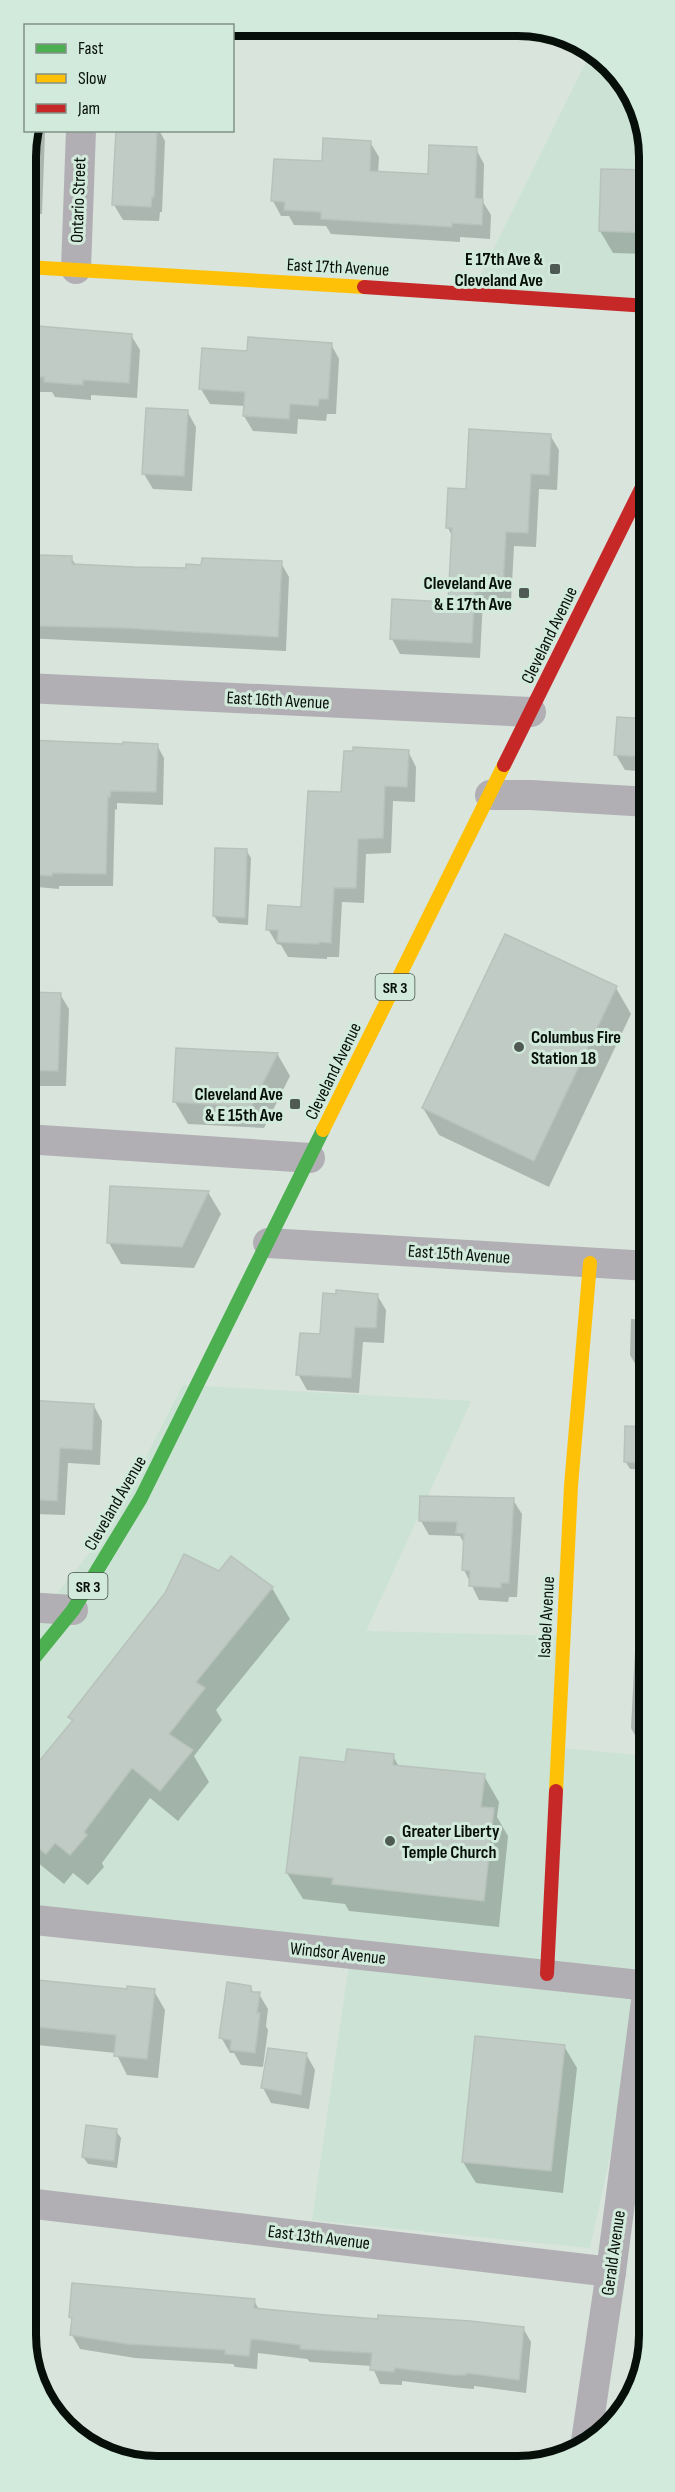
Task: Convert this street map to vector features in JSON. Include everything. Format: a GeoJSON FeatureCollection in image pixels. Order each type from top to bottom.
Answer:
{"type":"FeatureCollection","features":[{"type":"Feature","properties":{"kind":"main road","name":"East 17th Avenue"},"geometry":{"type":"LineString","coordinates":[[36,267],[639,305]]}},
{"type":"Feature","properties":{"kind":"main road","name":"Cleveland Avenue"},"geometry":{"type":"LineString","coordinates":[[36,1656],[73,1610],[141,1498],[639,493]]}},
{"type":"Feature","properties":{"kind":"main road","name":"Isabel Avenue"},"geometry":{"type":"LineString","coordinates":[[547,1974],[571,1486],[590,1263]]}},
{"type":"Feature","properties":{"kind":"street","name":"Ontario Street"},"geometry":{"type":"LineString","coordinates":[[76,269],[81,132]]}},
{"type":"Feature","properties":{"kind":"street","name":"East 16th Avenue"},"geometry":{"type":"LineString","coordinates":[[36,688],[531,712]]}},
{"type":"Feature","properties":{"kind":"street"},"geometry":{"type":"LineString","coordinates":[[490,795],[639,801]]}},
{"type":"Feature","properties":{"kind":"street"},"geometry":{"type":"LineString","coordinates":[[36,1140],[310,1158]]}},
{"type":"Feature","properties":{"kind":"street","name":"East 15th Avenue"},"geometry":{"type":"LineString","coordinates":[[268,1242],[639,1265]]}},
{"type":"Feature","properties":{"kind":"street"},"geometry":{"type":"LineString","coordinates":[[36,1608],[73,1610]]}},
{"type":"Feature","properties":{"kind":"street","name":"Windsor Avenue"},"geometry":{"type":"LineString","coordinates":[[36,1920],[639,1985]]}},
{"type":"Feature","properties":{"kind":"street","name":"Gerald Avenue"},"geometry":{"type":"LineString","coordinates":[[587,2435],[639,2061]]}},
{"type":"Feature","properties":{"kind":"street","name":"East 13th Avenue"},"geometry":{"type":"LineString","coordinates":[[36,2204],[611,2272]]}},
{"type":"Feature","properties":{"kind":"shaded area"},"geometry":{"type":"Polygon","coordinates":[[[588,58],[604,71],[619,90],[627,103],[635,125],[639,157],[639,305],[472,293],[588,58]]]}},
{"type":"Feature","properties":{"kind":"shaded area"},"geometry":{"type":"Polygon","coordinates":[[[183,1385],[471,1401],[366,1631],[562,1636],[560,1748],[639,1755],[639,2021],[590,2248],[312,2220],[351,1951],[36,1914],[36,1620],[109,1529],[183,1385]]]}},
{"type":"Feature","properties":{"kind":"building"},"geometry":{"type":"Polygon","coordinates":[[[116,132],[157,132],[154,197],[152,197],[151,207],[112,205],[116,132]]]}},
{"type":"Feature","properties":{"kind":"building"},"geometry":{"type":"Polygon","coordinates":[[[323,138],[371,141],[370,171],[428,174],[429,145],[477,147],[475,198],[483,199],[482,225],[452,223],[452,227],[321,219],[321,212],[284,210],[285,202],[271,201],[274,159],[322,161],[323,138]]]}},
{"type":"Feature","properties":{"kind":"building"},"geometry":{"type":"Polygon","coordinates":[[[601,169],[639,170],[639,233],[599,231],[601,169]]]}},
{"type":"Feature","properties":{"kind":"building"},"geometry":{"type":"Polygon","coordinates":[[[36,326],[132,334],[129,383],[83,380],[83,385],[44,382],[44,377],[36,377],[36,326]]]}},
{"type":"Feature","properties":{"kind":"building"},"geometry":{"type":"Polygon","coordinates":[[[248,337],[332,343],[328,399],[319,399],[318,406],[290,404],[289,419],[243,416],[245,392],[199,389],[202,348],[247,351],[248,337]]]}},
{"type":"Feature","properties":{"kind":"building"},"geometry":{"type":"Polygon","coordinates":[[[146,408],[188,410],[184,476],[142,474],[146,408]]]}},
{"type":"Feature","properties":{"kind":"building"},"geometry":{"type":"Polygon","coordinates":[[[469,429],[551,434],[549,475],[531,474],[528,533],[506,532],[503,587],[475,585],[472,643],[390,639],[392,599],[448,602],[452,528],[446,528],[448,488],[466,489],[469,429]]]}},
{"type":"Feature","properties":{"kind":"building"},"geometry":{"type":"Polygon","coordinates":[[[38,555],[72,556],[72,564],[134,567],[186,568],[186,564],[201,565],[202,558],[282,561],[278,637],[123,628],[38,626],[38,617],[36,617],[38,555]]]}},
{"type":"Feature","properties":{"kind":"building"},"geometry":{"type":"Polygon","coordinates":[[[617,717],[639,718],[639,756],[614,755],[617,717]]]}},
{"type":"Feature","properties":{"kind":"building"},"geometry":{"type":"Polygon","coordinates":[[[36,740],[158,744],[156,792],[111,791],[108,797],[106,874],[53,873],[52,876],[36,875],[36,740]]]}},
{"type":"Feature","properties":{"kind":"building"},"geometry":{"type":"Polygon","coordinates":[[[353,747],[409,750],[407,787],[385,786],[383,838],[358,839],[356,888],[334,888],[331,943],[277,942],[278,930],[266,930],[268,905],[301,907],[308,791],[341,792],[344,751],[353,751],[353,747]]]}},
{"type":"Feature","properties":{"kind":"building"},"geometry":{"type":"Polygon","coordinates":[[[215,848],[247,849],[245,918],[213,916],[215,848]]]}},
{"type":"Feature","properties":{"kind":"building","name":"Columbus Fire Station 18"},"geometry":{"type":"Polygon","coordinates":[[[505,934],[617,986],[534,1161],[422,1108],[505,934]]]}},
{"type":"Feature","properties":{"kind":"building"},"geometry":{"type":"Polygon","coordinates":[[[36,992],[61,993],[58,1071],[36,1070],[36,992]]]}},
{"type":"Feature","properties":{"kind":"building"},"geometry":{"type":"Polygon","coordinates":[[[176,1048],[278,1053],[251,1107],[173,1102],[176,1048]]]}},
{"type":"Feature","properties":{"kind":"building"},"geometry":{"type":"Polygon","coordinates":[[[110,1186],[209,1191],[182,1247],[107,1243],[110,1186]]]}},
{"type":"Feature","properties":{"kind":"building"},"geometry":{"type":"Polygon","coordinates":[[[336,1290],[378,1294],[376,1328],[355,1327],[351,1378],[296,1375],[300,1333],[320,1334],[323,1293],[336,1294],[336,1290]]]}},
{"type":"Feature","properties":{"kind":"building"},"geometry":{"type":"Polygon","coordinates":[[[36,1401],[94,1404],[92,1450],[60,1448],[57,1501],[36,1500],[36,1401]]]}},
{"type":"Feature","properties":{"kind":"building"},"geometry":{"type":"Polygon","coordinates":[[[625,1426],[639,1427],[639,1463],[624,1462],[625,1426]]]}},
{"type":"Feature","properties":{"kind":"building"},"geometry":{"type":"Polygon","coordinates":[[[420,1496],[514,1498],[509,1583],[501,1583],[501,1588],[469,1586],[470,1571],[462,1570],[464,1534],[456,1533],[457,1522],[419,1521],[420,1496]]]}},
{"type":"Feature","properties":{"kind":"building"},"geometry":{"type":"Polygon","coordinates":[[[184,1554],[219,1571],[231,1556],[273,1587],[196,1682],[205,1688],[169,1734],[193,1750],[160,1791],[132,1768],[84,1832],[87,1835],[70,1855],[55,1843],[46,1854],[36,1846],[36,1783],[40,1778],[36,1774],[36,1765],[73,1720],[68,1717],[165,1593],[184,1554]]]}},
{"type":"Feature","properties":{"kind":"building","name":"Greater Liberty Temple Church"},"geometry":{"type":"Polygon","coordinates":[[[347,1749],[394,1754],[393,1765],[485,1774],[481,1807],[494,1808],[484,1901],[332,1884],[333,1878],[286,1873],[300,1757],[345,1762],[347,1749]]]}},
{"type":"Feature","properties":{"kind":"building"},"geometry":{"type":"Polygon","coordinates":[[[36,1980],[127,1989],[127,1986],[155,1989],[147,2059],[114,2056],[116,2035],[36,2027],[36,1980]]]}},
{"type":"Feature","properties":{"kind":"building"},"geometry":{"type":"Polygon","coordinates":[[[227,1982],[251,1986],[251,1992],[260,1992],[255,2053],[230,2050],[231,2040],[219,2038],[227,1982]]]}},
{"type":"Feature","properties":{"kind":"building"},"geometry":{"type":"Polygon","coordinates":[[[475,2036],[565,2045],[551,2171],[462,2162],[475,2036]]]}},
{"type":"Feature","properties":{"kind":"building"},"geometry":{"type":"Polygon","coordinates":[[[268,2048],[307,2053],[301,2095],[261,2088],[268,2048]]]}},
{"type":"Feature","properties":{"kind":"building"},"geometry":{"type":"Polygon","coordinates":[[[86,2125],[117,2129],[114,2161],[82,2157],[86,2125]]]}},
{"type":"Feature","properties":{"kind":"building"},"geometry":{"type":"Polygon","coordinates":[[[72,2283],[255,2299],[254,2308],[378,2319],[378,2315],[524,2327],[519,2380],[466,2373],[466,2375],[454,2375],[395,2368],[394,2372],[370,2370],[372,2353],[300,2349],[300,2345],[251,2339],[249,2356],[225,2354],[225,2350],[127,2344],[70,2335],[72,2283]]]}},
{"type":"Feature","properties":{"kind":"traffic: fast"},"geometry":{"type":"LineString","coordinates":[[36,1656],[73,1610],[141,1498],[323,1130]]}},
{"type":"Feature","properties":{"kind":"traffic: slow"},"geometry":{"type":"LineString","coordinates":[[36,268],[364,287]]}},
{"type":"Feature","properties":{"kind":"traffic: slow"},"geometry":{"type":"LineString","coordinates":[[323,1130],[504,765]]}},
{"type":"Feature","properties":{"kind":"traffic: slow"},"geometry":{"type":"LineString","coordinates":[[556,1791],[571,1486],[590,1263]]}},
{"type":"Feature","properties":{"kind":"traffic: jam"},"geometry":{"type":"LineString","coordinates":[[364,287],[639,305]]}},
{"type":"Feature","properties":{"kind":"traffic: jam"},"geometry":{"type":"LineString","coordinates":[[504,765],[639,493]]}},
{"type":"Feature","properties":{"kind":"traffic: jam"},"geometry":{"type":"LineString","coordinates":[[547,1974],[556,1791]]}},
{"type":"Feature","properties":{"kind":"place","name":"E 17th Ave & Cleveland Ave"},"geometry":{"type":"Point","coordinates":[555,269]}},
{"type":"Feature","properties":{"kind":"place","name":"Cleveland Ave & E 17th Ave"},"geometry":{"type":"Point","coordinates":[524,593]}},
{"type":"Feature","properties":{"kind":"place","name":"Columbus Fire Station 18"},"geometry":{"type":"Point","coordinates":[519,1047]}},
{"type":"Feature","properties":{"kind":"place","name":"Cleveland Ave & E 15th Ave"},"geometry":{"type":"Point","coordinates":[295,1104]}},
{"type":"Feature","properties":{"kind":"place","name":"Greater Liberty Temple Church"},"geometry":{"type":"Point","coordinates":[390,1841]}}]}
